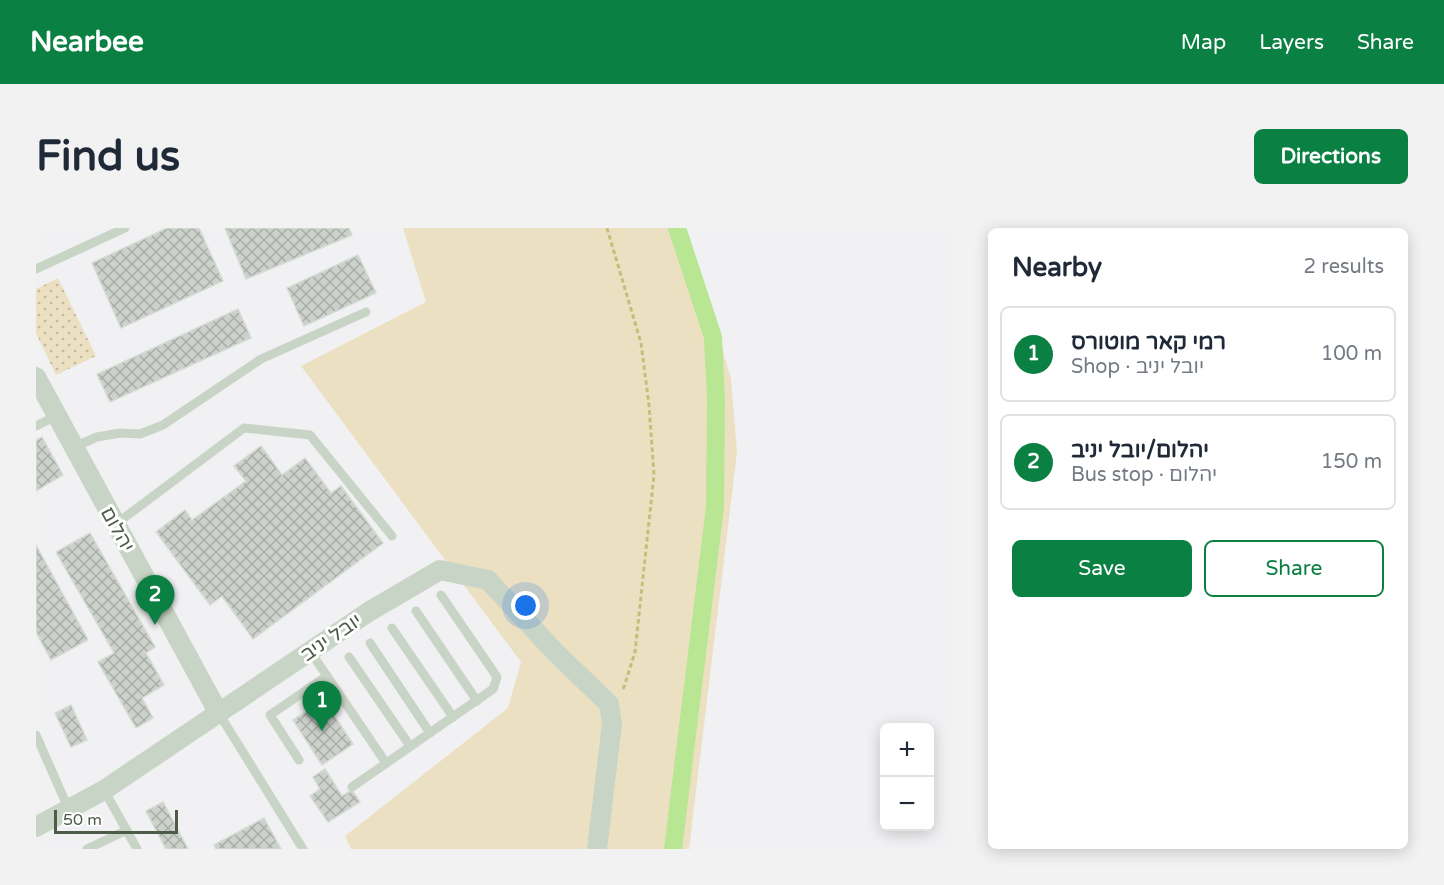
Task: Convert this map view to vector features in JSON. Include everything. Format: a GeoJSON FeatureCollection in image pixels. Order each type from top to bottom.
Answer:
{"type":"FeatureCollection","features":[{"type":"Feature","properties":{"kind":"street","name":"יהלום"},"geometry":{"type":"LineString","coordinates":[[36,377],[218,712]]}},
{"type":"Feature","properties":{"kind":"street","name":"יובל יניב"},"geometry":{"type":"LineString","coordinates":[[36,827],[104,790],[370,610],[440,570],[488,580],[555,652],[609,704]]}},
{"type":"Feature","properties":{"kind":"street"},"geometry":{"type":"LineString","coordinates":[[597,849],[612,724],[609,704]]}},
{"type":"Feature","properties":{"kind":"lane"},"geometry":{"type":"LineString","coordinates":[[36,269],[125,228]]}},
{"type":"Feature","properties":{"kind":"lane"},"geometry":{"type":"LineString","coordinates":[[74,447],[97,437],[120,433],[140,434],[163,425],[261,359],[366,312]]}},
{"type":"Feature","properties":{"kind":"lane"},"geometry":{"type":"LineString","coordinates":[[36,426],[56,416]]}},
{"type":"Feature","properties":{"kind":"lane"},"geometry":{"type":"LineString","coordinates":[[116,524],[244,428],[310,435],[392,536]]}},
{"type":"Feature","properties":{"kind":"lane"},"geometry":{"type":"LineString","coordinates":[[352,787],[493,689],[497,677],[441,595]]}},
{"type":"Feature","properties":{"kind":"lane"},"geometry":{"type":"LineString","coordinates":[[416,611],[477,701]]}},
{"type":"Feature","properties":{"kind":"lane"},"geometry":{"type":"LineString","coordinates":[[392,628],[453,717]]}},
{"type":"Feature","properties":{"kind":"lane"},"geometry":{"type":"LineString","coordinates":[[370,643],[430,732]]}},
{"type":"Feature","properties":{"kind":"lane"},"geometry":{"type":"LineString","coordinates":[[310,651],[386,763]]}},
{"type":"Feature","properties":{"kind":"lane"},"geometry":{"type":"LineString","coordinates":[[349,657],[410,747]]}},
{"type":"Feature","properties":{"kind":"lane"},"geometry":{"type":"LineString","coordinates":[[299,760],[270,715],[327,676]]}},
{"type":"Feature","properties":{"kind":"lane"},"geometry":{"type":"LineString","coordinates":[[218,712],[303,849]]}},
{"type":"Feature","properties":{"kind":"lane"},"geometry":{"type":"LineString","coordinates":[[36,735],[40,760],[69,810]]}},
{"type":"Feature","properties":{"kind":"lane"},"geometry":{"type":"LineString","coordinates":[[104,790],[137,849]]}},
{"type":"Feature","properties":{"kind":"lane"},"geometry":{"type":"LineString","coordinates":[[87,849],[127,830]]}},
{"type":"Feature","properties":{"kind":"path"},"geometry":{"type":"LineString","coordinates":[[607,228],[641,343],[649,405],[654,475],[635,652],[624,687],[609,704]]}},
{"type":"Feature","properties":{"kind":"shaded area"},"geometry":{"type":"Polygon","coordinates":[[[403,228],[684,228],[706,291],[731,379],[737,452],[689,849],[351,849],[345,836],[508,708],[521,662],[301,366],[426,302],[403,228]]]}},
{"type":"Feature","properties":{"kind":"shaded area"},"geometry":{"type":"Polygon","coordinates":[[[58,278],[96,356],[56,375],[36,333],[36,289],[58,278]]]}},
{"type":"Feature","properties":{"kind":"building"},"geometry":{"type":"Polygon","coordinates":[[[167,228],[199,228],[223,281],[121,328],[92,263],[167,228]]]}},
{"type":"Feature","properties":{"kind":"building"},"geometry":{"type":"Polygon","coordinates":[[[225,228],[349,228],[352,235],[246,279],[225,228]]]}},
{"type":"Feature","properties":{"kind":"building"},"geometry":{"type":"Polygon","coordinates":[[[358,255],[376,293],[304,326],[287,288],[358,255]]]}},
{"type":"Feature","properties":{"kind":"building"},"geometry":{"type":"Polygon","coordinates":[[[238,309],[251,338],[110,402],[97,374],[238,309]]]}},
{"type":"Feature","properties":{"kind":"building"},"geometry":{"type":"Polygon","coordinates":[[[42,437],[63,475],[36,491],[36,440],[42,437]]]}},
{"type":"Feature","properties":{"kind":"building"},"geometry":{"type":"Polygon","coordinates":[[[261,446],[282,475],[305,458],[331,493],[341,486],[383,543],[253,639],[222,596],[210,605],[156,532],[185,510],[192,520],[246,481],[234,466],[261,446]]]}},
{"type":"Feature","properties":{"kind":"building"},"geometry":{"type":"Polygon","coordinates":[[[90,533],[155,647],[146,653],[164,685],[142,698],[153,718],[136,728],[98,662],[114,653],[56,552],[90,533]]]}},
{"type":"Feature","properties":{"kind":"building"},"geometry":{"type":"Polygon","coordinates":[[[36,545],[88,640],[51,660],[36,632],[36,545]]]}},
{"type":"Feature","properties":{"kind":"building"},"geometry":{"type":"Polygon","coordinates":[[[324,700],[353,744],[322,765],[293,720],[324,700]]]}},
{"type":"Feature","properties":{"kind":"building"},"geometry":{"type":"Polygon","coordinates":[[[71,705],[87,740],[71,747],[55,713],[71,705]]]}},
{"type":"Feature","properties":{"kind":"building"},"geometry":{"type":"Polygon","coordinates":[[[325,769],[342,796],[352,790],[360,802],[328,822],[310,796],[320,789],[313,777],[325,769]]]}},
{"type":"Feature","properties":{"kind":"building"},"geometry":{"type":"Polygon","coordinates":[[[163,802],[188,849],[166,849],[146,811],[163,802]]]}},
{"type":"Feature","properties":{"kind":"building"},"geometry":{"type":"Polygon","coordinates":[[[264,818],[281,849],[216,849],[214,845],[264,818]]]}},
{"type":"Feature","properties":{"kind":"waterway"},"geometry":{"type":"LineString","coordinates":[[673,849],[715,507],[716,399],[713,337],[677,228]]}},
{"type":"Feature","properties":{"kind":"place","name":"יהלום/יובל יניב"},"geometry":{"type":"Point","coordinates":[155,625]}},
{"type":"Feature","properties":{"kind":"place","name":"רמי קאר מוטורס"},"geometry":{"type":"Point","coordinates":[322,731]}}]}
